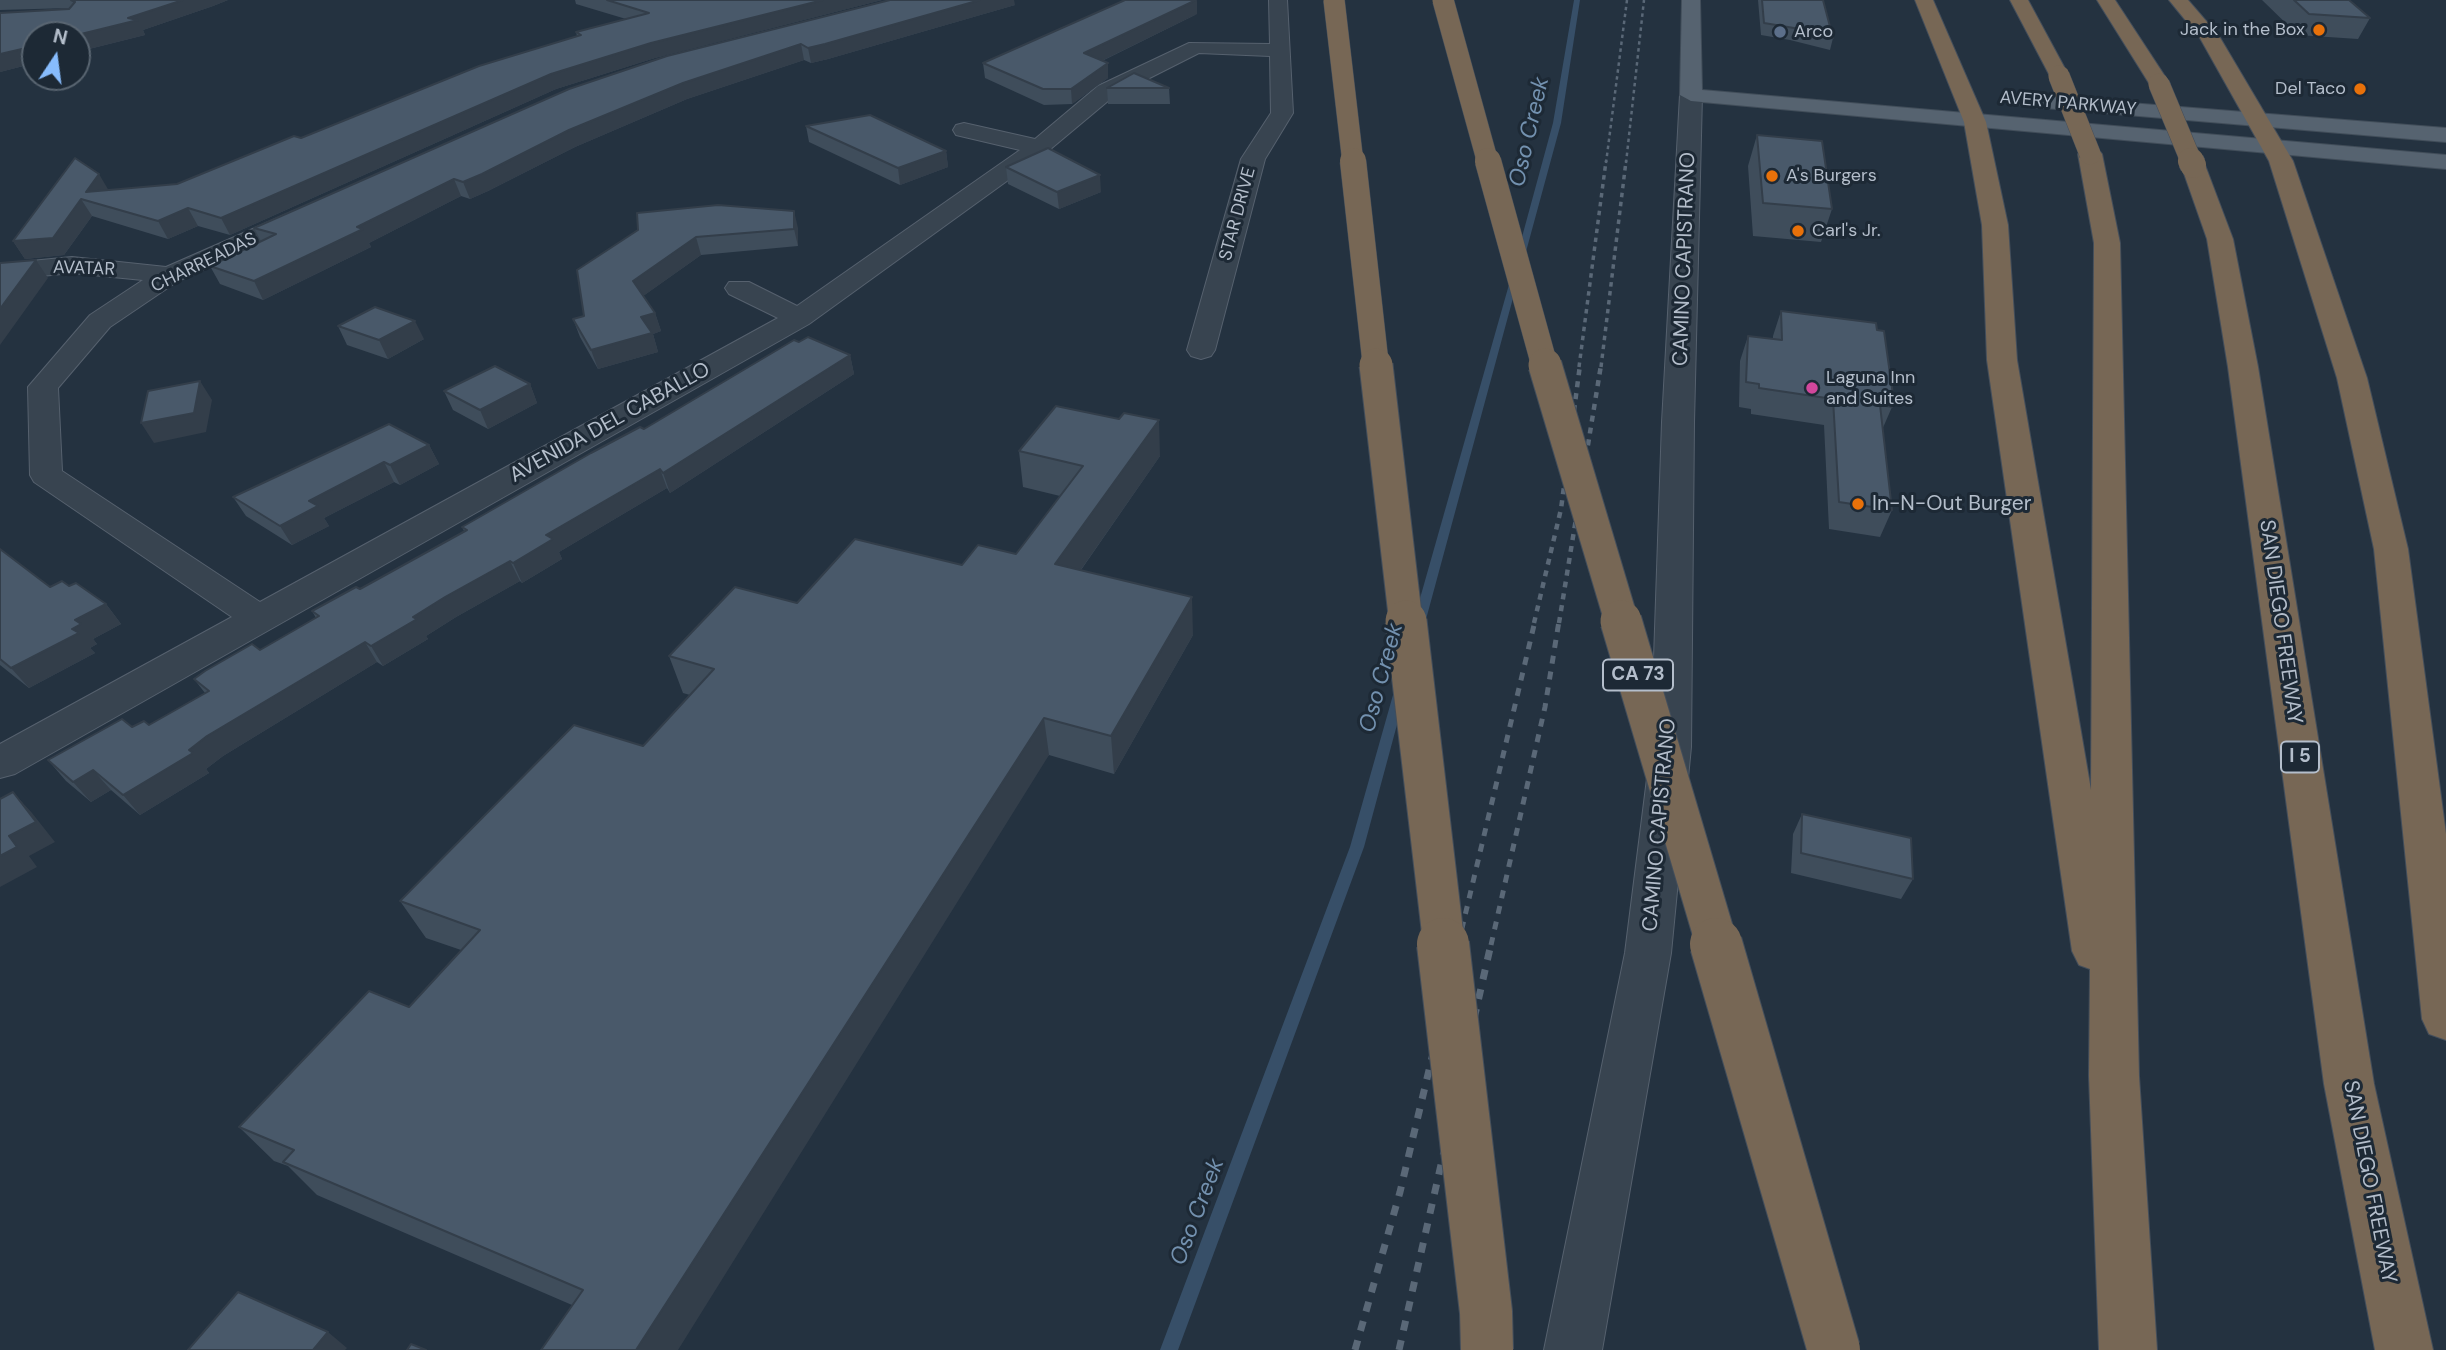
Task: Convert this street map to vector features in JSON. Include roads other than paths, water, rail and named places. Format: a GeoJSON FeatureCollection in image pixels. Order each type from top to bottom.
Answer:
{"type":"FeatureCollection","features":[{"type":"Feature","properties":{"kind":"highway"},"geometry":{"type":"LineString","coordinates":[[1334,0],[1486,1312],[1487,1350]]}},
{"type":"Feature","properties":{"kind":"highway","name":"CA 73"},"geometry":{"type":"LineString","coordinates":[[1443,0],[1556,405],[1648,709],[1834,1350]]}},
{"type":"Feature","properties":{"kind":"highway"},"geometry":{"type":"LineString","coordinates":[[1924,0],[1975,122],[1995,225],[2002,360],[2114,1076]]}},
{"type":"Feature","properties":{"kind":"highway"},"geometry":{"type":"LineString","coordinates":[[2019,0],[2059,76],[2090,154],[2107,243],[2114,1076],[2127,1350]]}},
{"type":"Feature","properties":{"kind":"highway","name":"SAN DIEGO FREEWAY"},"geometry":{"type":"LineString","coordinates":[[2106,0],[2159,84],[2220,239],[2349,1084],[2404,1350]]}},
{"type":"Feature","properties":{"kind":"highway"},"geometry":{"type":"LineString","coordinates":[[2178,0],[2209,36],[2275,149],[2285,171],[2351,378],[2391,549],[2446,1019]]}},
{"type":"Feature","properties":{"kind":"main road","name":"CAMINO CAPISTRANO"},"geometry":{"type":"LineString","coordinates":[[1691,0],[1692,96]]}},
{"type":"Feature","properties":{"kind":"main road"},"geometry":{"type":"LineString","coordinates":[[1691,69],[1716,72]]}},
{"type":"Feature","properties":{"kind":"main road","name":"AVERY PARKWAY"},"geometry":{"type":"LineString","coordinates":[[1938,93],[2446,135]]}},
{"type":"Feature","properties":{"kind":"main road","name":"AVERY PARKWAY"},"geometry":{"type":"LineString","coordinates":[[1692,96],[2446,162]]}},
{"type":"Feature","properties":{"kind":"street","name":"STAR DRIVE"},"geometry":{"type":"LineString","coordinates":[[1201,350],[1253,159],[1282,113],[1278,0]]}},
{"type":"Feature","properties":{"kind":"street","name":"AVENIDA DEL CABALLO"},"geometry":{"type":"LineString","coordinates":[[0,763],[799,318],[1039,147],[1106,91],[1196,47],[1232,26]]}},
{"type":"Feature","properties":{"kind":"street","name":"AVENIDA DEL CABALLO"},"geometry":{"type":"LineString","coordinates":[[1196,47],[1279,50]]}},
{"type":"Feature","properties":{"kind":"street","name":"CAMINO CAPISTRANO"},"geometry":{"type":"LineString","coordinates":[[1573,1350],[1648,953],[1671,747],[1678,422],[1692,96]]}},
{"type":"Feature","properties":{"kind":"street"},"geometry":{"type":"LineString","coordinates":[[964,130],[1039,147]]}},
{"type":"Feature","properties":{"kind":"street","name":"CHARREADAS"},"geometry":{"type":"LineString","coordinates":[[258,618],[46,475],[43,387],[100,321],[169,275],[328,204]]}},
{"type":"Feature","properties":{"kind":"street","name":"AVATAR"},"geometry":{"type":"LineString","coordinates":[[0,272],[72,265],[169,275]]}},
{"type":"Feature","properties":{"kind":"street"},"geometry":{"type":"LineString","coordinates":[[739,288],[799,318]]}},
{"type":"Feature","properties":{"kind":"waterway","name":"Oso Creek"},"geometry":{"type":"LineString","coordinates":[[1520,259],[1557,123],[1577,0]]}},
{"type":"Feature","properties":{"kind":"waterway","name":"Oso Creek"},"geometry":{"type":"LineString","coordinates":[[1419,623],[1515,276]]}},
{"type":"Feature","properties":{"kind":"waterway","name":"Oso Creek"},"geometry":{"type":"LineString","coordinates":[[1169,1350],[1357,847],[1399,695]]}},
{"type":"Feature","properties":{"kind":"railway"},"geometry":{"type":"LineString","coordinates":[[1606,163],[1627,0]]}},
{"type":"Feature","properties":{"kind":"railway"},"geometry":{"type":"LineString","coordinates":[[1626,163],[1644,0]]}},
{"type":"Feature","properties":{"kind":"railway"},"geometry":{"type":"LineString","coordinates":[[1579,367],[1606,161]]}},
{"type":"Feature","properties":{"kind":"railway"},"geometry":{"type":"LineString","coordinates":[[1601,367],[1626,161]]}},
{"type":"Feature","properties":{"kind":"railway"},"geometry":{"type":"LineString","coordinates":[[1534,623],[1561,509],[1580,365]]}},
{"type":"Feature","properties":{"kind":"railway"},"geometry":{"type":"LineString","coordinates":[[1559,623],[1601,365]]}},
{"type":"Feature","properties":{"kind":"railway"},"geometry":{"type":"LineString","coordinates":[[1458,945],[1535,621]]}},
{"type":"Feature","properties":{"kind":"railway"},"geometry":{"type":"LineString","coordinates":[[1491,945],[1545,707],[1559,621]]}},
{"type":"Feature","properties":{"kind":"railway"},"geometry":{"type":"LineString","coordinates":[[1355,1350],[1400,1192],[1459,944]]}},
{"type":"Feature","properties":{"kind":"railway"},"geometry":{"type":"LineString","coordinates":[[1399,1350],[1491,944]]}},
{"type":"Feature","properties":{"kind":"place","name":"Jack in the Box"},"geometry":{"type":"Point","coordinates":[2319,30]}},
{"type":"Feature","properties":{"kind":"place","name":"Arco"},"geometry":{"type":"Point","coordinates":[1780,32]}},
{"type":"Feature","properties":{"kind":"place","name":"Del Taco"},"geometry":{"type":"Point","coordinates":[2360,89]}},
{"type":"Feature","properties":{"kind":"place","name":"A's Burgers"},"geometry":{"type":"Point","coordinates":[1772,176]}},
{"type":"Feature","properties":{"kind":"place","name":"Carl's Jr."},"geometry":{"type":"Point","coordinates":[1798,231]}},
{"type":"Feature","properties":{"kind":"place","name":"Laguna Inn and Suites"},"geometry":{"type":"Point","coordinates":[1812,388]}},
{"type":"Feature","properties":{"kind":"place","name":"In-N-Out Burger"},"geometry":{"type":"Point","coordinates":[1858,504]}}]}
